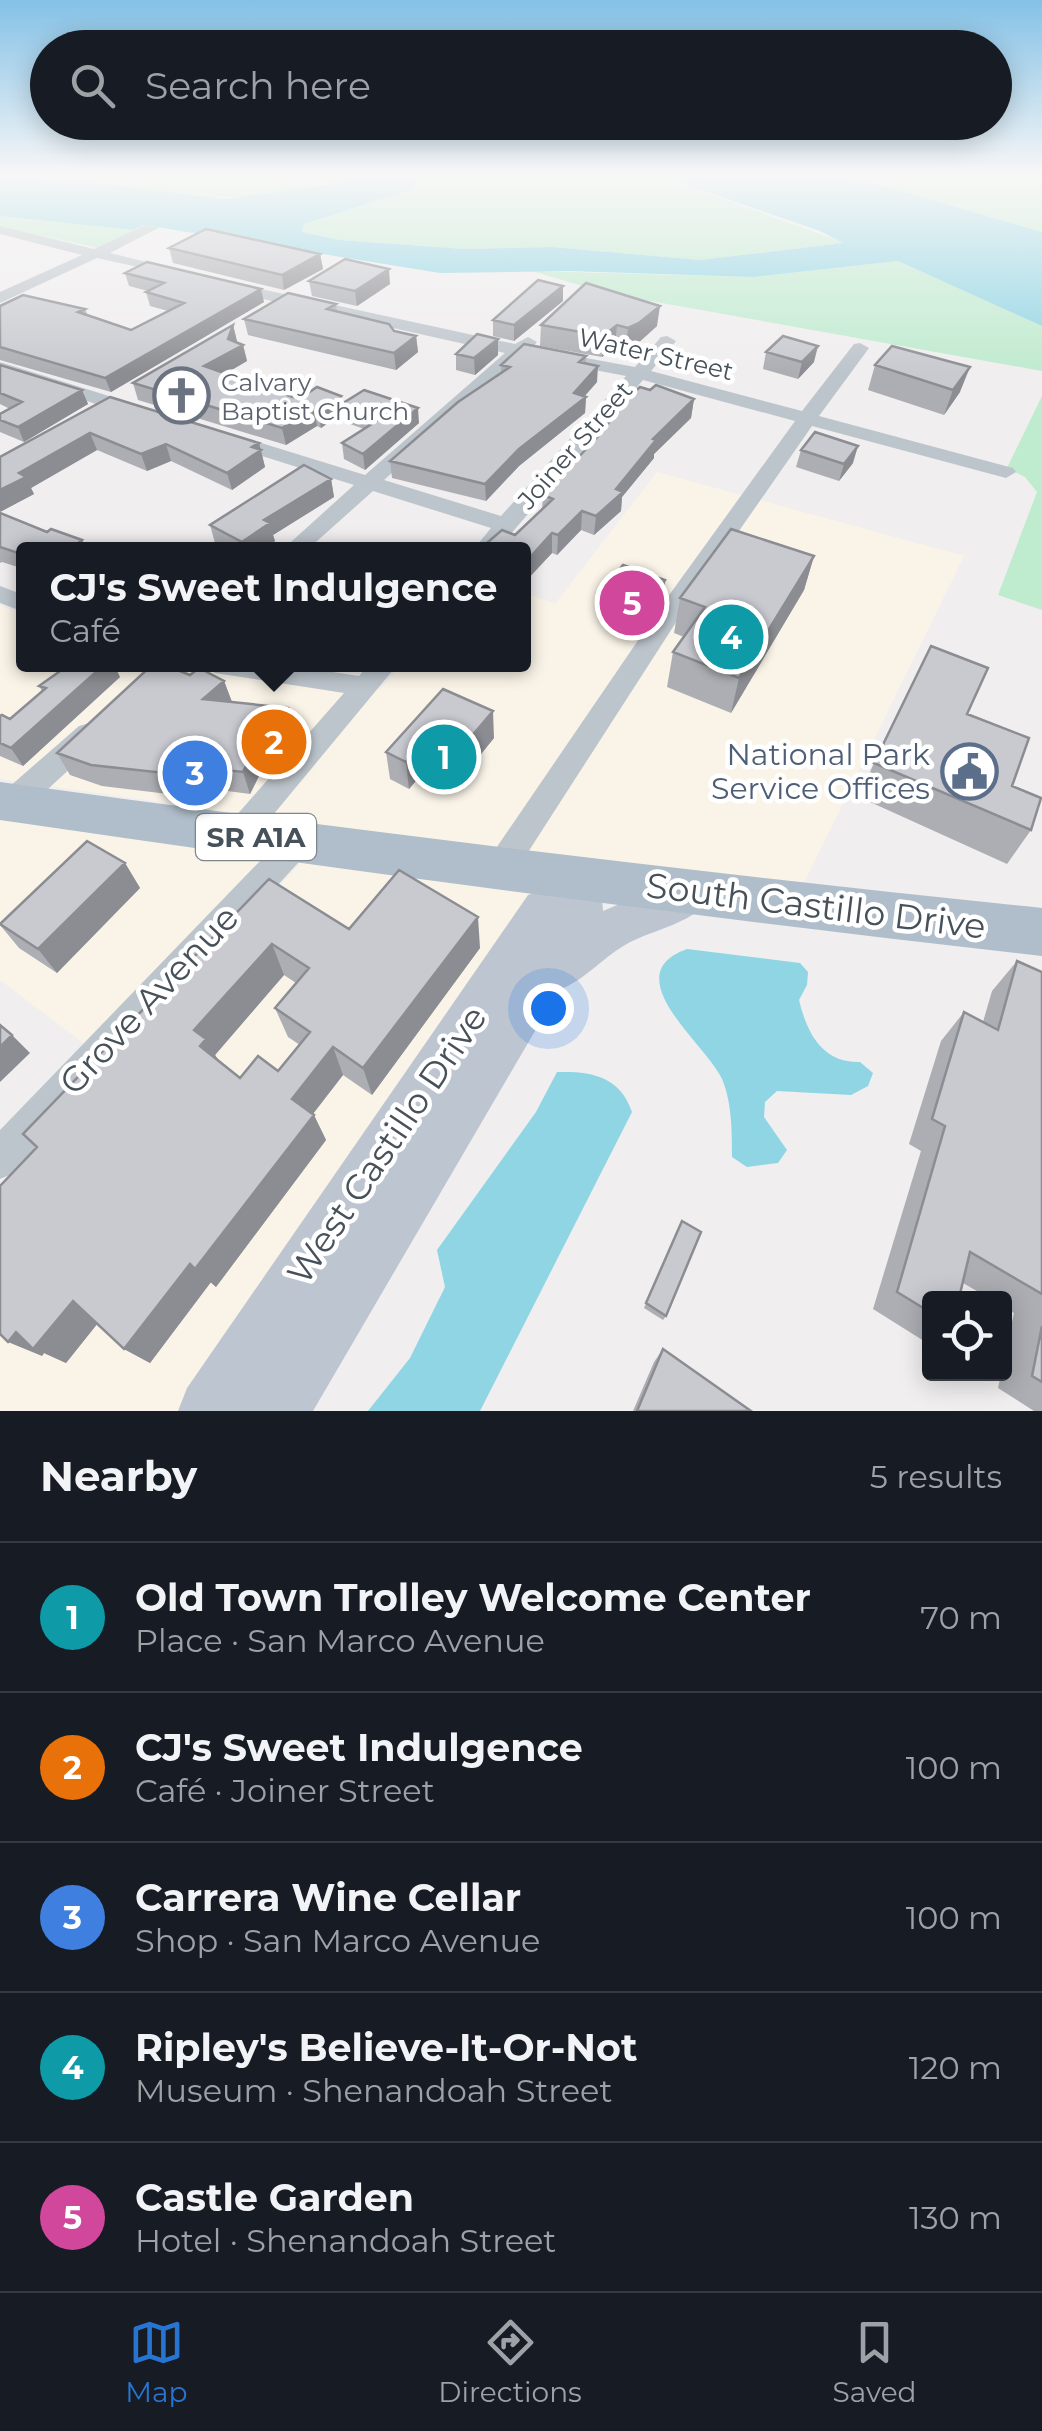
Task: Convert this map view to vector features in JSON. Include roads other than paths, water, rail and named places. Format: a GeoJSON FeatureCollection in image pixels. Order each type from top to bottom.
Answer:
{"type":"FeatureCollection","features":[{"type":"Feature","properties":{"kind":"main road","name":"SR A1A"},"geometry":{"type":"LineString","coordinates":[[6,802],[501,867],[585,887]]}},
{"type":"Feature","properties":{"kind":"main road","name":"South Castillo Drive"},"geometry":{"type":"LineString","coordinates":[[585,887],[690,894],[1042,932]]}},
{"type":"Feature","properties":{"kind":"main road","name":"West Castillo Drive"},"geometry":{"type":"LineString","coordinates":[[276,1411],[581,913],[585,887]]}},
{"type":"Feature","properties":{"kind":"main road","name":"West Castillo Drive"},"geometry":{"type":"LineString","coordinates":[[210,1411],[544,909],[585,887]]}},
{"type":"Feature","properties":{"kind":"main road"},"geometry":{"type":"LineString","coordinates":[[528,994],[608,932],[690,894]]}},
{"type":"Feature","properties":{"kind":"street","name":"Water Street"},"geometry":{"type":"LineString","coordinates":[[43,241],[286,300],[638,373],[1006,472]]}},
{"type":"Feature","properties":{"kind":"street"},"geometry":{"type":"LineString","coordinates":[[0,298],[124,241]]}},
{"type":"Feature","properties":{"kind":"street"},"geometry":{"type":"LineString","coordinates":[[254,319],[315,283]]}},
{"type":"Feature","properties":{"kind":"street"},"geometry":{"type":"LineString","coordinates":[[302,542],[546,326]]}},
{"type":"Feature","properties":{"kind":"street","name":"Joiner Street"},"geometry":{"type":"LineString","coordinates":[[491,542],[667,341]]}},
{"type":"Feature","properties":{"kind":"street"},"geometry":{"type":"LineString","coordinates":[[501,867],[572,755],[808,416],[860,348]]}},
{"type":"Feature","properties":{"kind":"street"},"geometry":{"type":"LineString","coordinates":[[0,367],[149,414]]}},
{"type":"Feature","properties":{"kind":"street"},"geometry":{"type":"LineString","coordinates":[[205,432],[506,525]]}},
{"type":"Feature","properties":{"kind":"street"},"geometry":{"type":"LineString","coordinates":[[322,672],[375,676]]}},
{"type":"Feature","properties":{"kind":"street"},"geometry":{"type":"LineString","coordinates":[[238,835],[375,676]]}},
{"type":"Feature","properties":{"kind":"street"},"geometry":{"type":"LineString","coordinates":[[6,802],[110,716]]}},
{"type":"Feature","properties":{"kind":"street","name":"Grove Avenue"},"geometry":{"type":"LineString","coordinates":[[0,1159],[298,842]]}},
{"type":"Feature","properties":{"kind":"water"},"geometry":{"type":"Polygon","coordinates":[[[242,241],[352,241],[464,249],[552,247],[700,260],[843,243],[839,241],[1042,241],[1042,326],[898,261],[753,277],[568,271],[440,273],[242,241]]]}},
{"type":"Feature","properties":{"kind":"water"},"geometry":{"type":"Polygon","coordinates":[[[687,949],[800,963],[808,972],[807,985],[799,1000],[818,1044],[836,1057],[860,1062],[873,1073],[868,1086],[851,1095],[777,1091],[765,1102],[764,1117],[787,1150],[778,1163],[747,1167],[732,1157],[730,1107],[722,1079],[671,1011],[662,992],[659,975],[667,961],[687,949]]]}},
{"type":"Feature","properties":{"kind":"water"},"geometry":{"type":"Polygon","coordinates":[[[557,1072],[603,1078],[620,1090],[632,1112],[480,1411],[368,1411],[410,1358],[445,1287],[437,1250],[536,1112],[557,1072]]]}},
{"type":"Feature","properties":{"kind":"place","name":"Calvary Baptist Church"},"geometry":{"type":"Point","coordinates":[182,396]}},
{"type":"Feature","properties":{"kind":"place","name":"Castle Garden"},"geometry":{"type":"Point","coordinates":[632,603]}},
{"type":"Feature","properties":{"kind":"place","name":"Ripley's Believe-It-Or-Not"},"geometry":{"type":"Point","coordinates":[731,637]}},
{"type":"Feature","properties":{"kind":"place","name":"CJ's Sweet Indulgence"},"geometry":{"type":"Point","coordinates":[274,742]}},
{"type":"Feature","properties":{"kind":"place","name":"Old Town Trolley Welcome Center"},"geometry":{"type":"Point","coordinates":[444,757]}},
{"type":"Feature","properties":{"kind":"place","name":"National Park Service Offices"},"geometry":{"type":"Point","coordinates":[969,772]}},
{"type":"Feature","properties":{"kind":"place","name":"Carrera Wine Cellar"},"geometry":{"type":"Point","coordinates":[195,773]}}]}
